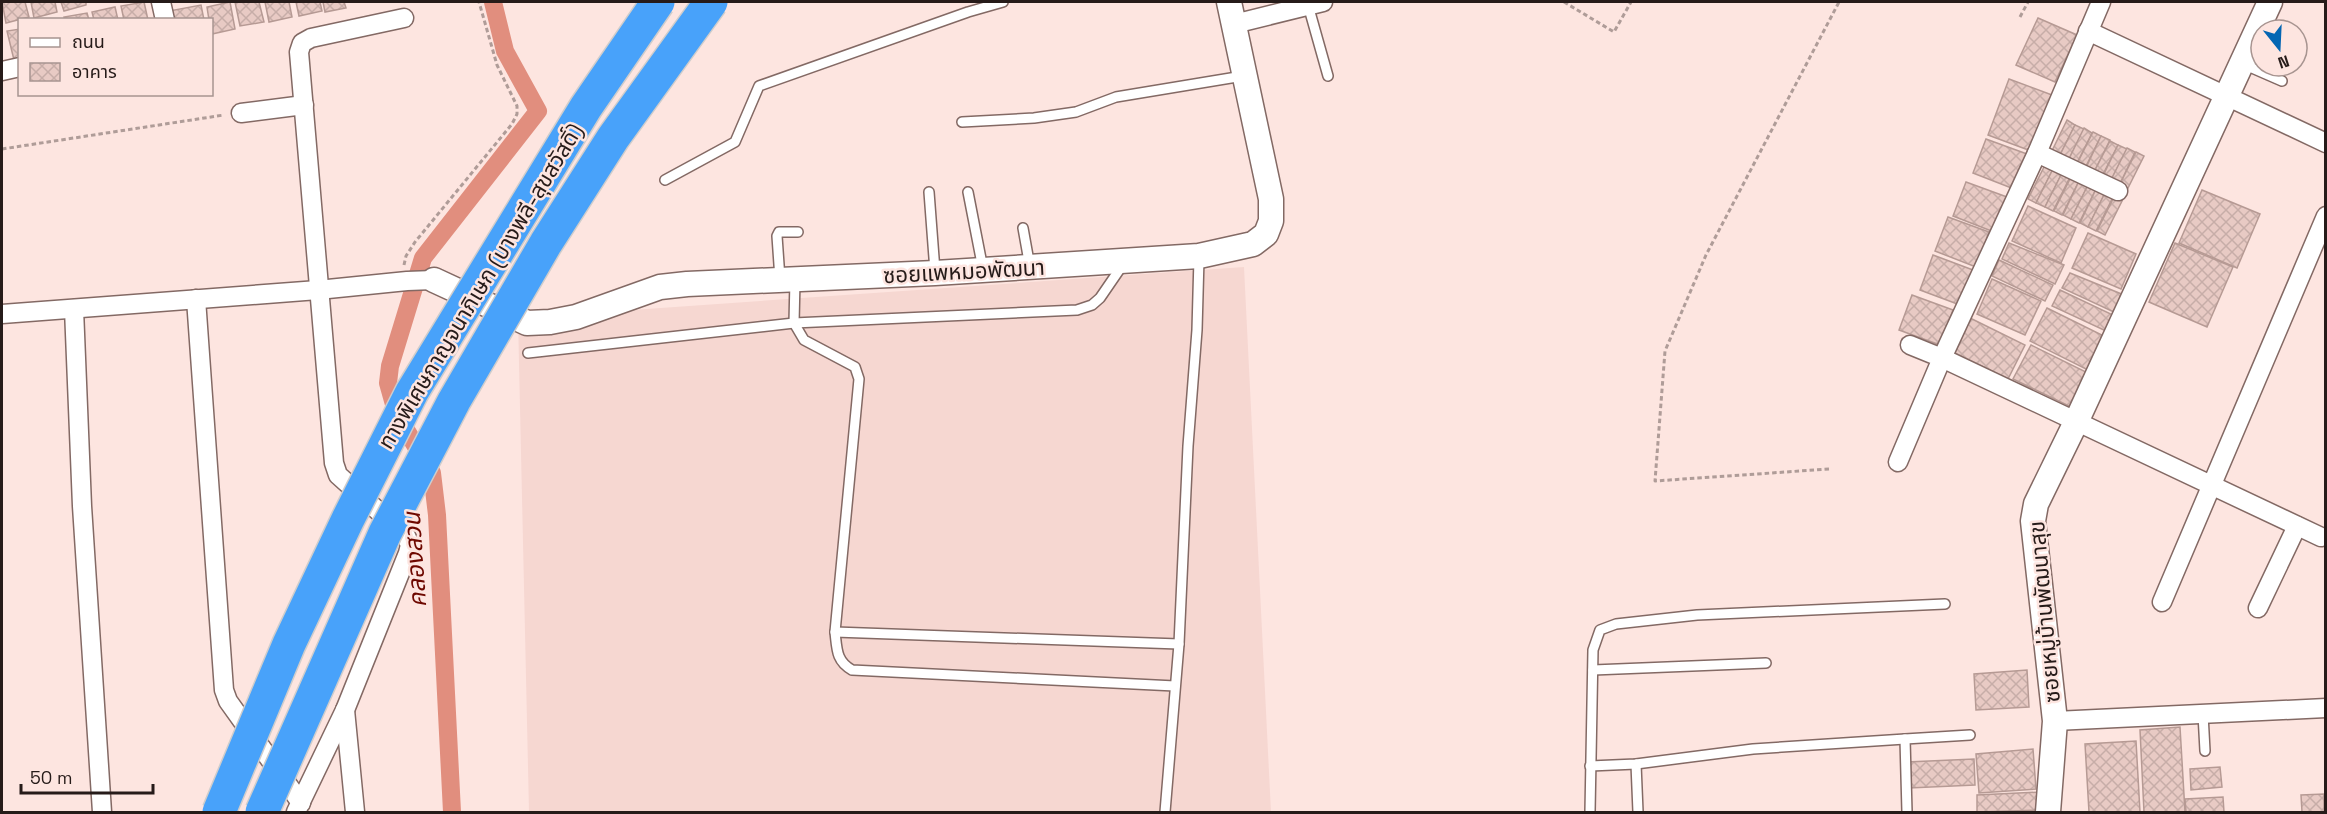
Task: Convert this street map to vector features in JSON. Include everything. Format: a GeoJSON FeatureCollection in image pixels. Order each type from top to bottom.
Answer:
{"type":"FeatureCollection","features":[{"type":"Feature","properties":{"kind":"highway","name":"ทางพิเศษกาญจนาภิเษก (บางพลี-สุขสวัสดิ์)"},"geometry":{"type":"LineString","coordinates":[[219,813],[289,644],[348,519],[412,392],[586,107],[658,2]]}},
{"type":"Feature","properties":{"kind":"highway","name":"ทางพิเศษกาญจนาภิเษก (บางพลี-สุขสวัสดิ์)"},"geometry":{"type":"LineString","coordinates":[[262,813],[385,533],[454,401],[546,243],[606,148],[711,2]]}},
{"type":"Feature","properties":{"kind":"street"},"geometry":{"type":"LineString","coordinates":[[1898,462],[1942,358],[2037,153],[2101,2]]}},
{"type":"Feature","properties":{"kind":"street","name":"ซอยหมู่บ้านพัฒนาสุข"},"geometry":{"type":"LineString","coordinates":[[2048,813],[2055,721],[2033,521],[2036,504],[2270,2]]}},
{"type":"Feature","properties":{"kind":"street"},"geometry":{"type":"LineString","coordinates":[[1231,13],[1316,3]]}},
{"type":"Feature","properties":{"kind":"street","name":"ซอยแพหมอพัฒนา"},"geometry":{"type":"LineString","coordinates":[[434,280],[526,323],[550,322],[576,317],[660,287],[687,284],[1031,268],[1199,256],[1253,244],[1266,234],[1271,221],[1271,200],[1231,13]]}},
{"type":"Feature","properties":{"kind":"street"},"geometry":{"type":"LineString","coordinates":[[299,808],[345,710],[410,545],[406,536],[338,476],[332,451],[299,52],[302,43],[311,38],[404,18]]}},
{"type":"Feature","properties":{"kind":"street"},"geometry":{"type":"LineString","coordinates":[[2088,31],[2325,143]]}},
{"type":"Feature","properties":{"kind":"street"},"geometry":{"type":"LineString","coordinates":[[2,71],[18,67]]}},
{"type":"Feature","properties":{"kind":"street"},"geometry":{"type":"LineString","coordinates":[[241,112],[304,105]]}},
{"type":"Feature","properties":{"kind":"street"},"geometry":{"type":"LineString","coordinates":[[2037,153],[2118,191]]}},
{"type":"Feature","properties":{"kind":"street"},"geometry":{"type":"LineString","coordinates":[[2162,602],[2325,216]]}},
{"type":"Feature","properties":{"kind":"street"},"geometry":{"type":"LineString","coordinates":[[2,314],[434,280]]}},
{"type":"Feature","properties":{"kind":"street"},"geometry":{"type":"LineString","coordinates":[[196,299],[225,690],[228,701],[299,808]]}},
{"type":"Feature","properties":{"kind":"street"},"geometry":{"type":"LineString","coordinates":[[74,309],[82,506],[102,813]]}},
{"type":"Feature","properties":{"kind":"street"},"geometry":{"type":"LineString","coordinates":[[1910,345],[2077,420],[2212,487],[2321,537]]}},
{"type":"Feature","properties":{"kind":"street"},"geometry":{"type":"LineString","coordinates":[[2258,608],[2297,526]]}},
{"type":"Feature","properties":{"kind":"street"},"geometry":{"type":"LineString","coordinates":[[2055,721],[2325,708]]}},
{"type":"Feature","properties":{"kind":"street"},"geometry":{"type":"LineString","coordinates":[[345,710],[355,813]]}},
{"type":"Feature","properties":{"kind":"lane"},"geometry":{"type":"LineString","coordinates":[[665,180],[735,142],[759,86],[968,12],[1003,2]]}},
{"type":"Feature","properties":{"kind":"lane"},"geometry":{"type":"LineString","coordinates":[[1316,3],[1328,76]]}},
{"type":"Feature","properties":{"kind":"lane"},"geometry":{"type":"LineString","coordinates":[[2241,63],[2282,81]]}},
{"type":"Feature","properties":{"kind":"lane"},"geometry":{"type":"LineString","coordinates":[[962,122],[1034,118],[1076,112],[1116,97],[1245,76]]}},
{"type":"Feature","properties":{"kind":"lane"},"geometry":{"type":"LineString","coordinates":[[929,192],[935,273]]}},
{"type":"Feature","properties":{"kind":"lane"},"geometry":{"type":"LineString","coordinates":[[968,192],[983,270]]}},
{"type":"Feature","properties":{"kind":"lane"},"geometry":{"type":"LineString","coordinates":[[1023,228],[1031,268]]}},
{"type":"Feature","properties":{"kind":"lane"},"geometry":{"type":"LineString","coordinates":[[798,232],[783,231],[777,236],[788,280],[794,323],[804,340],[855,367],[859,379],[835,632],[837,656],[842,664],[852,670],[1175,686]]}},
{"type":"Feature","properties":{"kind":"lane"},"geometry":{"type":"LineString","coordinates":[[1165,813],[1179,644],[1188,446],[1197,330],[1199,256]]}},
{"type":"Feature","properties":{"kind":"lane"},"geometry":{"type":"LineString","coordinates":[[528,353],[794,323],[1077,310],[1092,305],[1100,298],[1125,261]]}},
{"type":"Feature","properties":{"kind":"lane"},"geometry":{"type":"LineString","coordinates":[[1590,813],[1593,650],[1600,630],[1616,624],[1697,615],[1945,604]]}},
{"type":"Feature","properties":{"kind":"lane"},"geometry":{"type":"LineString","coordinates":[[835,632],[1179,644]]}},
{"type":"Feature","properties":{"kind":"lane"},"geometry":{"type":"LineString","coordinates":[[1593,670],[1766,663]]}},
{"type":"Feature","properties":{"kind":"lane"},"geometry":{"type":"LineString","coordinates":[[2203,714],[2205,751]]}},
{"type":"Feature","properties":{"kind":"lane"},"geometry":{"type":"LineString","coordinates":[[1590,766],[1636,764],[1753,749],[1970,735]]}},
{"type":"Feature","properties":{"kind":"lane"},"geometry":{"type":"LineString","coordinates":[[1905,739],[1907,813]]}},
{"type":"Feature","properties":{"kind":"lane"},"geometry":{"type":"LineString","coordinates":[[1636,764],[1638,813]]}},
{"type":"Feature","properties":{"kind":"path"},"geometry":{"type":"LineString","coordinates":[[404,281],[406,256],[415,242],[512,124],[517,114],[515,99],[497,65],[479,2]]}},
{"type":"Feature","properties":{"kind":"path"},"geometry":{"type":"LineString","coordinates":[[1564,2],[1614,32],[1631,2]]}},
{"type":"Feature","properties":{"kind":"path"},"geometry":{"type":"LineString","coordinates":[[1829,469],[1655,481],[1665,351],[1706,255],[1839,2]]}},
{"type":"Feature","properties":{"kind":"path"},"geometry":{"type":"LineString","coordinates":[[2020,17],[2028,2]]}},
{"type":"Feature","properties":{"kind":"path"},"geometry":{"type":"LineString","coordinates":[[2,149],[241,112]]}},
{"type":"Feature","properties":{"kind":"shaded area"},"geometry":{"type":"Polygon","coordinates":[[[1244,267],[1271,812],[529,812],[518,318],[1244,267]]]}},
{"type":"Feature","properties":{"kind":"building"},"geometry":{"type":"Polygon","coordinates":[[[2,2],[25,2],[29,17],[18,18],[6,23],[2,2]]]}},
{"type":"Feature","properties":{"kind":"building"},"geometry":{"type":"Polygon","coordinates":[[[31,2],[55,2],[57,12],[34,18],[31,2]]]}},
{"type":"Feature","properties":{"kind":"building"},"geometry":{"type":"Polygon","coordinates":[[[61,2],[86,2],[86,5],[64,11],[61,2]]]}},
{"type":"Feature","properties":{"kind":"building"},"geometry":{"type":"Polygon","coordinates":[[[144,2],[148,18],[124,18],[121,6],[144,2]]]}},
{"type":"Feature","properties":{"kind":"building"},"geometry":{"type":"Polygon","coordinates":[[[230,2],[235,29],[213,34],[213,18],[209,18],[207,7],[230,2]]]}},
{"type":"Feature","properties":{"kind":"building"},"geometry":{"type":"Polygon","coordinates":[[[235,2],[259,2],[264,22],[240,26],[235,2]]]}},
{"type":"Feature","properties":{"kind":"building"},"geometry":{"type":"Polygon","coordinates":[[[265,2],[289,2],[292,17],[269,22],[265,2]]]}},
{"type":"Feature","properties":{"kind":"building"},"geometry":{"type":"Polygon","coordinates":[[[296,2],[320,2],[322,11],[299,16],[296,2]]]}},
{"type":"Feature","properties":{"kind":"building"},"geometry":{"type":"Polygon","coordinates":[[[323,2],[344,2],[346,8],[325,12],[323,2]]]}},
{"type":"Feature","properties":{"kind":"building"},"geometry":{"type":"Polygon","coordinates":[[[201,5],[204,18],[171,18],[169,11],[201,5]]]}},
{"type":"Feature","properties":{"kind":"building"},"geometry":{"type":"Polygon","coordinates":[[[115,7],[118,18],[94,18],[92,12],[115,7]]]}},
{"type":"Feature","properties":{"kind":"building"},"geometry":{"type":"Polygon","coordinates":[[[87,13],[88,18],[64,18],[87,13]]]}},
{"type":"Feature","properties":{"kind":"building"},"geometry":{"type":"Polygon","coordinates":[[[2038,18],[2077,35],[2055,82],[2016,65],[2038,18]]]}},
{"type":"Feature","properties":{"kind":"building"},"geometry":{"type":"Polygon","coordinates":[[[18,29],[18,59],[14,60],[7,31],[18,29]]]}},
{"type":"Feature","properties":{"kind":"building"},"geometry":{"type":"Polygon","coordinates":[[[2009,79],[2052,95],[2031,151],[1988,135],[2009,79]]]}},
{"type":"Feature","properties":{"kind":"building"},"geometry":{"type":"Polygon","coordinates":[[[2067,120],[2075,125],[2057,161],[2049,157],[2067,120]]]}},
{"type":"Feature","properties":{"kind":"building"},"geometry":{"type":"Polygon","coordinates":[[[2075,125],[2084,129],[2066,165],[2057,161],[2075,125]]]}},
{"type":"Feature","properties":{"kind":"building"},"geometry":{"type":"Polygon","coordinates":[[[2084,128],[2092,133],[2074,169],[2066,165],[2084,128]]]}},
{"type":"Feature","properties":{"kind":"building"},"geometry":{"type":"Polygon","coordinates":[[[2093,132],[2101,136],[2083,172],[2075,168],[2093,132]]]}},
{"type":"Feature","properties":{"kind":"building"},"geometry":{"type":"Polygon","coordinates":[[[2101,136],[2110,140],[2092,176],[2084,172],[2101,136]]]}},
{"type":"Feature","properties":{"kind":"building"},"geometry":{"type":"Polygon","coordinates":[[[1986,139],[2027,154],[2014,189],[1973,173],[1986,139]]]}},
{"type":"Feature","properties":{"kind":"building"},"geometry":{"type":"Polygon","coordinates":[[[2110,141],[2118,145],[2100,180],[2092,176],[2110,141]]]}},
{"type":"Feature","properties":{"kind":"building"},"geometry":{"type":"Polygon","coordinates":[[[2118,145],[2127,149],[2109,184],[2101,180],[2118,145]]]}},
{"type":"Feature","properties":{"kind":"building"},"geometry":{"type":"Polygon","coordinates":[[[2127,148],[2135,152],[2118,188],[2109,184],[2127,148]]]}},
{"type":"Feature","properties":{"kind":"building"},"geometry":{"type":"Polygon","coordinates":[[[2136,152],[2144,156],[2126,192],[2118,188],[2136,152]]]}},
{"type":"Feature","properties":{"kind":"building"},"geometry":{"type":"Polygon","coordinates":[[[2046,163],[2054,167],[2036,203],[2028,199],[2046,163]]]}},
{"type":"Feature","properties":{"kind":"building"},"geometry":{"type":"Polygon","coordinates":[[[2054,167],[2063,171],[2045,207],[2036,203],[2054,167]]]}},
{"type":"Feature","properties":{"kind":"building"},"geometry":{"type":"Polygon","coordinates":[[[2063,171],[2071,175],[2053,211],[2045,207],[2063,171]]]}},
{"type":"Feature","properties":{"kind":"building"},"geometry":{"type":"Polygon","coordinates":[[[2072,175],[2080,179],[2062,215],[2054,211],[2072,175]]]}},
{"type":"Feature","properties":{"kind":"building"},"geometry":{"type":"Polygon","coordinates":[[[2080,179],[2089,183],[2071,219],[2063,215],[2080,179]]]}},
{"type":"Feature","properties":{"kind":"building"},"geometry":{"type":"Polygon","coordinates":[[[1966,182],[2007,197],[1994,232],[1953,216],[1966,182]]]}},
{"type":"Feature","properties":{"kind":"building"},"geometry":{"type":"Polygon","coordinates":[[[2089,183],[2097,187],[2079,223],[2071,219],[2089,183]]]}},
{"type":"Feature","properties":{"kind":"building"},"geometry":{"type":"Polygon","coordinates":[[[2097,187],[2106,191],[2088,227],[2080,223],[2097,187]]]}},
{"type":"Feature","properties":{"kind":"building"},"geometry":{"type":"Polygon","coordinates":[[[2202,190],[2260,214],[2237,268],[2179,243],[2202,190]]]}},
{"type":"Feature","properties":{"kind":"building"},"geometry":{"type":"Polygon","coordinates":[[[2106,191],[2114,195],[2096,231],[2088,227],[2106,191]]]}},
{"type":"Feature","properties":{"kind":"building"},"geometry":{"type":"Polygon","coordinates":[[[2115,195],[2123,199],[2105,235],[2097,231],[2115,195]]]}},
{"type":"Feature","properties":{"kind":"building"},"geometry":{"type":"Polygon","coordinates":[[[2028,206],[2076,228],[2061,263],[2012,241],[2028,206]]]}},
{"type":"Feature","properties":{"kind":"building"},"geometry":{"type":"Polygon","coordinates":[[[1948,217],[1989,232],[1976,267],[1935,251],[1948,217]]]}},
{"type":"Feature","properties":{"kind":"building"},"geometry":{"type":"Polygon","coordinates":[[[2088,233],[2136,254],[2121,289],[2072,268],[2088,233]]]}},
{"type":"Feature","properties":{"kind":"building"},"geometry":{"type":"Polygon","coordinates":[[[2009,243],[2064,265],[2055,284],[2002,259],[2009,243]]]}},
{"type":"Feature","properties":{"kind":"building"},"geometry":{"type":"Polygon","coordinates":[[[2175,243],[2233,267],[2207,327],[2149,302],[2175,243]]]}},
{"type":"Feature","properties":{"kind":"building"},"geometry":{"type":"Polygon","coordinates":[[[1933,255],[1973,270],[1960,305],[1920,290],[1933,255]]]}},
{"type":"Feature","properties":{"kind":"building"},"geometry":{"type":"Polygon","coordinates":[[[1999,260],[2053,285],[2045,301],[1992,276],[1999,260]]]}},
{"type":"Feature","properties":{"kind":"building"},"geometry":{"type":"Polygon","coordinates":[[[2070,273],[2124,295],[2116,313],[2062,288],[2070,273]]]}},
{"type":"Feature","properties":{"kind":"building"},"geometry":{"type":"Polygon","coordinates":[[[1992,279],[2041,301],[2025,335],[1977,314],[1992,279]]]}},
{"type":"Feature","properties":{"kind":"building"},"geometry":{"type":"Polygon","coordinates":[[[2060,290],[2113,315],[2106,331],[2052,306],[2060,290]]]}},
{"type":"Feature","properties":{"kind":"building"},"geometry":{"type":"Polygon","coordinates":[[[1912,295],[1953,310],[1940,345],[1899,330],[1912,295]]]}},
{"type":"Feature","properties":{"kind":"building"},"geometry":{"type":"Polygon","coordinates":[[[2047,308],[2104,336],[2088,370],[2030,341],[2047,308]]]}},
{"type":"Feature","properties":{"kind":"building"},"geometry":{"type":"Polygon","coordinates":[[[1968,317],[2025,345],[2008,379],[1951,351],[1968,317]]]}},
{"type":"Feature","properties":{"kind":"building"},"geometry":{"type":"Polygon","coordinates":[[[2031,345],[2088,373],[2071,407],[2013,379],[2031,345]]]}},
{"type":"Feature","properties":{"kind":"building"},"geometry":{"type":"Polygon","coordinates":[[[2027,670],[2029,707],[1976,710],[1974,674],[2027,670]]]}},
{"type":"Feature","properties":{"kind":"building"},"geometry":{"type":"Polygon","coordinates":[[[2180,727],[2185,812],[2144,812],[2140,730],[2180,727]]]}},
{"type":"Feature","properties":{"kind":"building"},"geometry":{"type":"Polygon","coordinates":[[[2136,741],[2140,812],[2089,812],[2085,744],[2136,741]]]}},
{"type":"Feature","properties":{"kind":"building"},"geometry":{"type":"Polygon","coordinates":[[[2033,749],[2036,789],[1979,793],[1976,754],[2033,749]]]}},
{"type":"Feature","properties":{"kind":"building"},"geometry":{"type":"Polygon","coordinates":[[[1974,759],[1975,785],[1909,788],[1907,762],[1974,759]]]}},
{"type":"Feature","properties":{"kind":"building"},"geometry":{"type":"Polygon","coordinates":[[[2220,767],[2222,787],[2191,790],[2190,769],[2220,767]]]}},
{"type":"Feature","properties":{"kind":"building"},"geometry":{"type":"Polygon","coordinates":[[[2042,792],[2043,810],[1977,812],[1977,795],[2042,792]]]}},
{"type":"Feature","properties":{"kind":"building"},"geometry":{"type":"Polygon","coordinates":[[[2324,794],[2324,812],[2302,812],[2301,795],[2324,794]]]}},
{"type":"Feature","properties":{"kind":"building"},"geometry":{"type":"Polygon","coordinates":[[[2223,797],[2224,812],[2186,812],[2185,799],[2223,797]]]}},
{"type":"Feature","properties":{"kind":"waterway","name":"คลองสวน"},"geometry":{"type":"LineString","coordinates":[[452,812],[437,515],[432,473],[397,415],[388,383],[390,366],[423,258],[538,111],[505,51],[493,2]]}}]}
